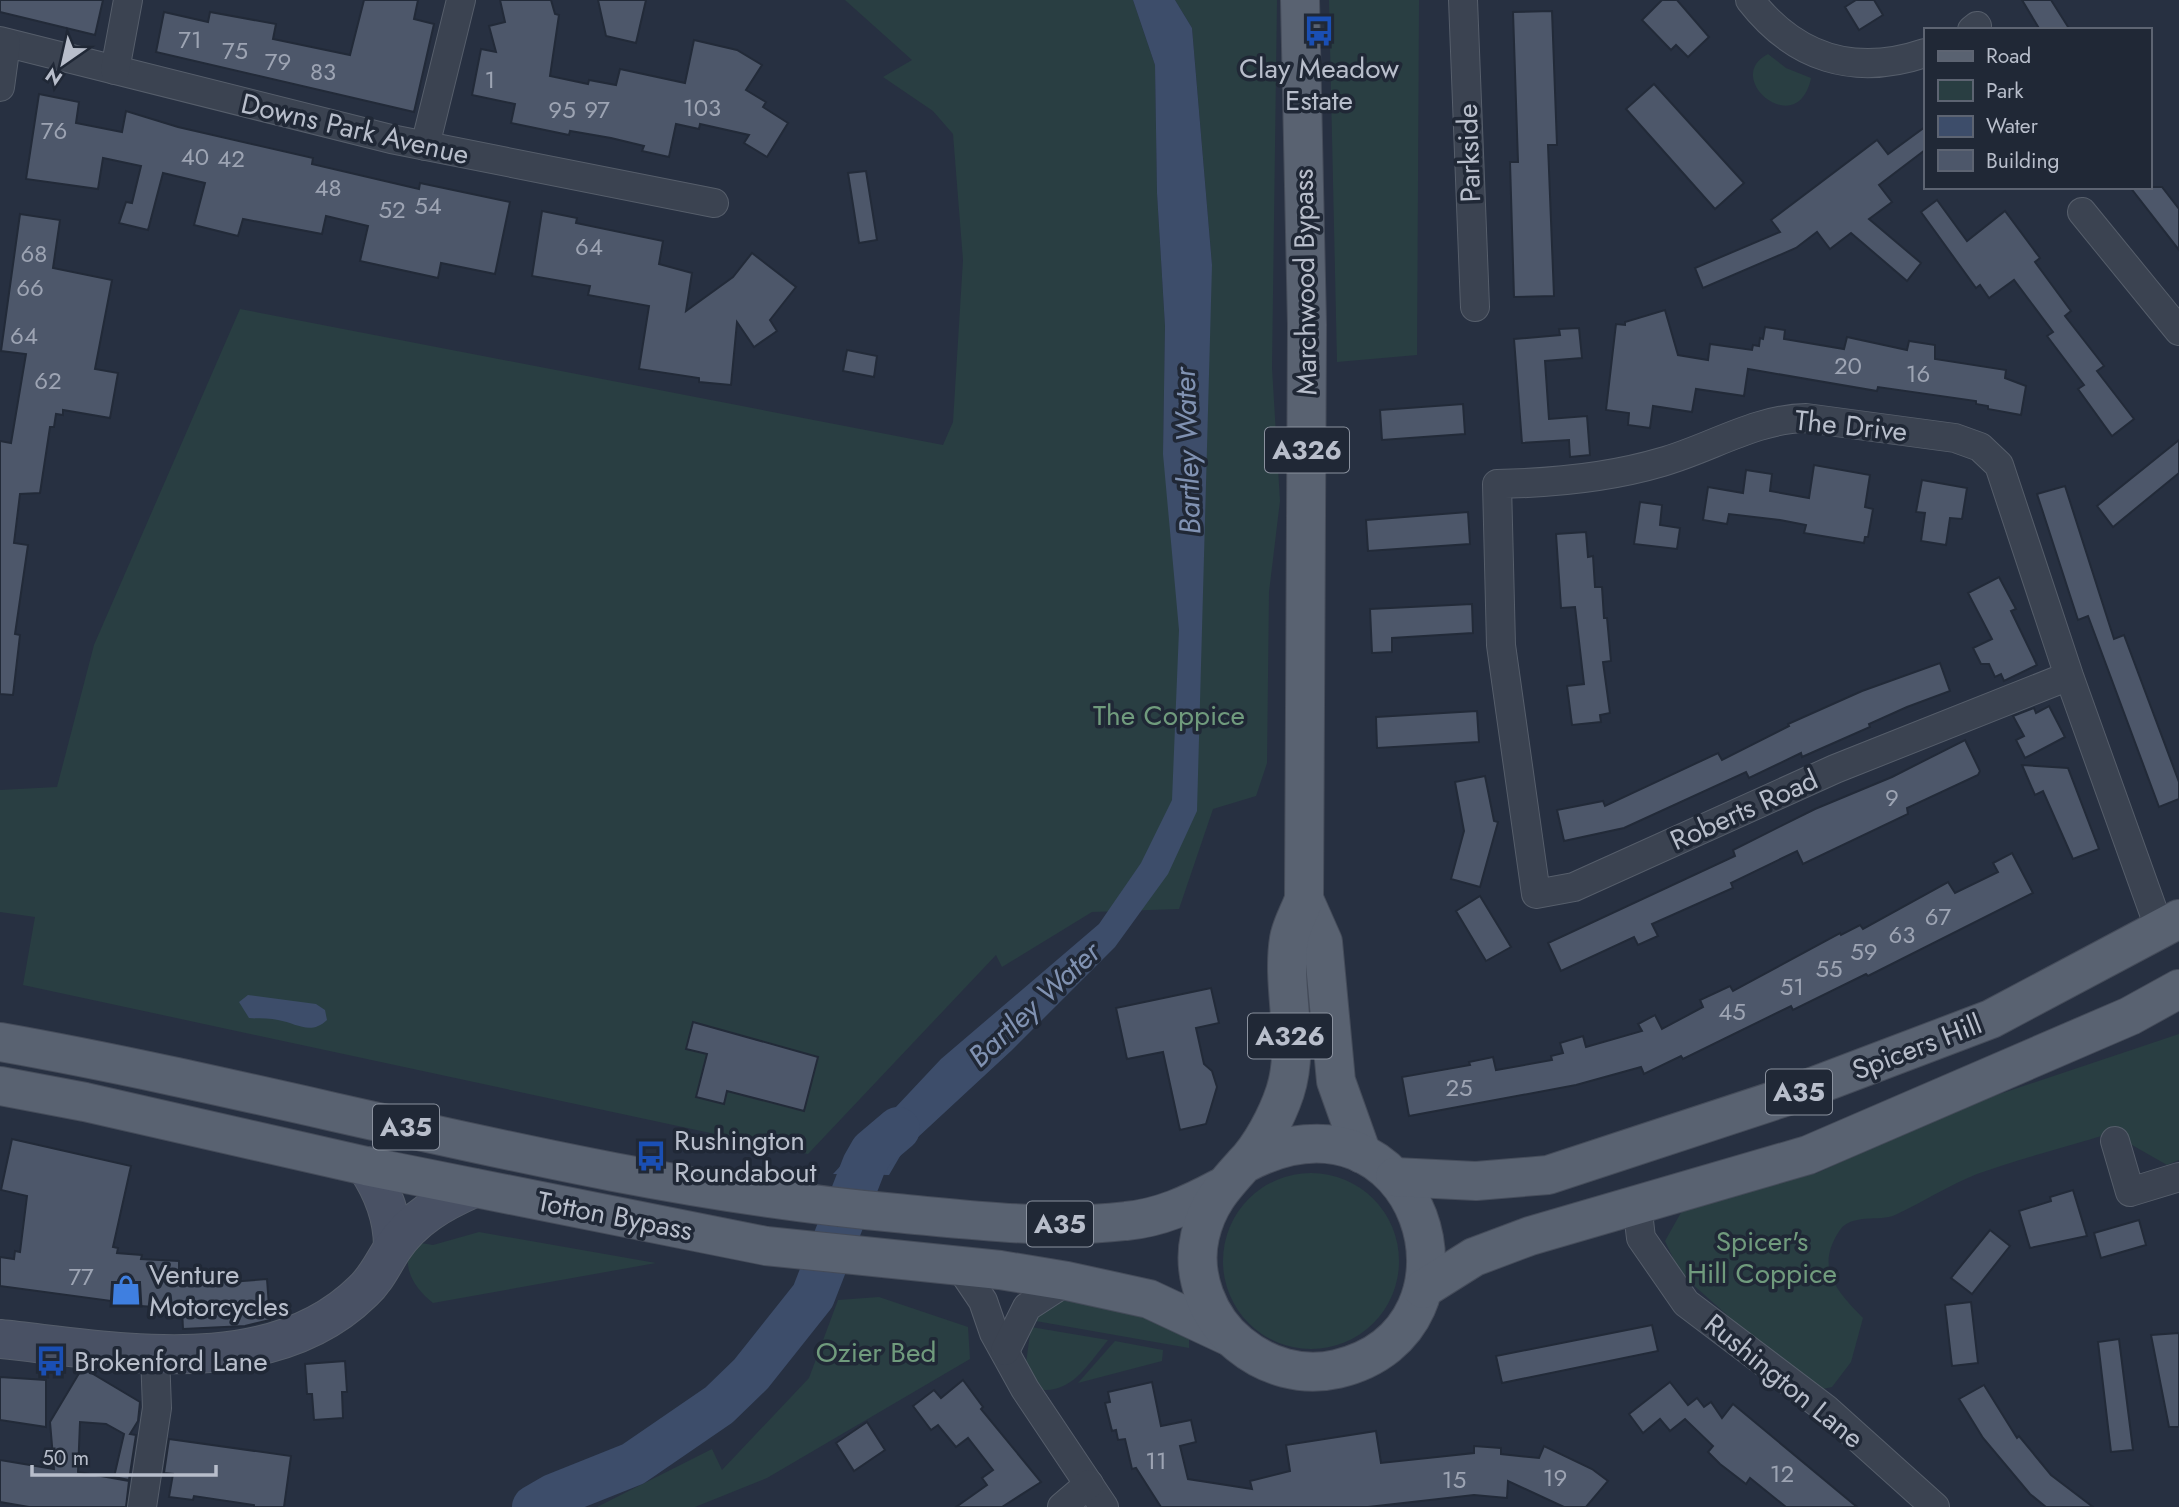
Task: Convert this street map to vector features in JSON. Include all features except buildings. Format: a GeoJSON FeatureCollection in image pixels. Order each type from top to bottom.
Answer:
{"type":"FeatureCollection","features":[{"type":"Feature","properties":{"kind":"main road","name":"Marchwood Bypass"},"geometry":{"type":"LineString","coordinates":[[1232,1176],[1274,1117],[1286,1089],[1290,1023],[1289,938],[1304,899],[1307,325],[1300,0]]}},
{"type":"Feature","properties":{"kind":"main road","name":"Marchwood Bypass"},"geometry":{"type":"LineString","coordinates":[[1304,899],[1323,942],[1336,1080],[1362,1154]]}},
{"type":"Feature","properties":{"kind":"main road","name":"Spicers Hill"},"geometry":{"type":"LineString","coordinates":[[1395,1177],[1476,1181],[1548,1175],[1561,1171],[1788,1096],[1992,1019],[2170,924]]}},
{"type":"Feature","properties":{"kind":"main road","name":"Spicers Hill"},"geometry":{"type":"LineString","coordinates":[[1423,1289],[1474,1257],[1637,1204],[1808,1155],[2130,1016],[2179,989]]}},
{"type":"Feature","properties":{"kind":"main road","name":"Totton Bypass"},"geometry":{"type":"LineString","coordinates":[[0,1042],[89,1058],[615,1172],[813,1205],[1029,1225],[1126,1222],[1185,1207],[1232,1176]]}},
{"type":"Feature","properties":{"kind":"main road","name":"Totton Bypass"},"geometry":{"type":"LineString","coordinates":[[0,1086],[85,1102],[366,1166],[780,1248],[1067,1281],[1149,1299],[1228,1336]]}},
{"type":"Feature","properties":{"kind":"main road"},"geometry":{"type":"LineString","coordinates":[[1302,1143],[1333,1144],[1362,1154],[1395,1177],[1413,1201],[1424,1229],[1428,1259],[1423,1289],[1409,1321],[1386,1346],[1356,1364],[1322,1372],[1287,1370],[1255,1357],[1228,1336],[1209,1309],[1199,1269],[1198,1247],[1205,1216],[1232,1176],[1272,1150],[1302,1143]]}},
{"type":"Feature","properties":{"kind":"main road"},"geometry":{"type":"LineString","coordinates":[[366,1166],[385,1202],[393,1225],[393,1247]]}},
{"type":"Feature","properties":{"kind":"main road"},"geometry":{"type":"LineString","coordinates":[[0,1339],[155,1355],[226,1350],[315,1327],[364,1291],[381,1270],[393,1247],[430,1210],[474,1188]]}},
{"type":"Feature","properties":{"kind":"street"},"geometry":{"type":"LineString","coordinates":[[115,70],[128,0]]}},
{"type":"Feature","properties":{"kind":"street"},"geometry":{"type":"LineString","coordinates":[[425,146],[461,0]]}},
{"type":"Feature","properties":{"kind":"street","name":"Parkside"},"geometry":{"type":"LineString","coordinates":[[1463,0],[1475,307]]}},
{"type":"Feature","properties":{"kind":"street"},"geometry":{"type":"LineString","coordinates":[[1750,0],[1782,35],[1823,57],[1880,62],[1924,53]]}},
{"type":"Feature","properties":{"kind":"street"},"geometry":{"type":"LineString","coordinates":[[0,87],[3,42]]}},
{"type":"Feature","properties":{"kind":"street","name":"Downs Park Avenue"},"geometry":{"type":"LineString","coordinates":[[3,42],[425,146],[714,203]]}},
{"type":"Feature","properties":{"kind":"street"},"geometry":{"type":"LineString","coordinates":[[2082,212],[2179,331]]}},
{"type":"Feature","properties":{"kind":"street","name":"The Drive"},"geometry":{"type":"LineString","coordinates":[[1517,768],[1501,645],[1497,484],[1552,483],[1612,474],[1662,462],[1781,418],[1806,418],[1955,438],[1989,453],[2006,483],[2069,676],[2170,924]]}},
{"type":"Feature","properties":{"kind":"street","name":"Roberts Road"},"geometry":{"type":"LineString","coordinates":[[1517,768],[1536,894],[1574,887],[1835,769],[2069,676]]}},
{"type":"Feature","properties":{"kind":"street"},"geometry":{"type":"LineString","coordinates":[[2115,1142],[2130,1192],[2179,1177]]}},
{"type":"Feature","properties":{"kind":"street","name":"Rushington Lane"},"geometry":{"type":"LineString","coordinates":[[1637,1204],[1641,1238],[1686,1303],[1826,1409],[1935,1507]]}},
{"type":"Feature","properties":{"kind":"street"},"geometry":{"type":"LineString","coordinates":[[960,1267],[983,1301],[994,1333],[1025,1389],[1096,1496],[1062,1507]]}},
{"type":"Feature","properties":{"kind":"street"},"geometry":{"type":"LineString","coordinates":[[1005,1351],[1027,1307],[1067,1281]]}},
{"type":"Feature","properties":{"kind":"street"},"geometry":{"type":"LineString","coordinates":[[142,1507],[157,1408],[155,1355]]}},
{"type":"Feature","properties":{"kind":"green space","name":"The Coppice"},"geometry":{"type":"Polygon","coordinates":[[[845,0],[1133,0],[1155,65],[1157,193],[1165,326],[1163,453],[1212,265],[1192,28],[1175,0],[1277,0],[1272,368],[1280,501],[1269,592],[1267,763],[1256,796],[1213,809],[1179,909],[1092,912],[1002,967],[996,955],[808,1154],[23,985],[35,917],[0,912],[0,790],[57,787],[94,645],[240,309],[943,445],[953,422],[963,260],[953,134],[933,111],[883,77],[912,60],[845,0]]]}},
{"type":"Feature","properties":{"kind":"green space"},"geometry":{"type":"Polygon","coordinates":[[[1329,0],[1419,0],[1417,355],[1337,362],[1329,0]]]}},
{"type":"Feature","properties":{"kind":"green space"},"geometry":{"type":"Polygon","coordinates":[[[1768,54],[1786,68],[1811,78],[1803,96],[1792,105],[1779,105],[1767,99],[1758,89],[1753,77],[1756,65],[1768,54]]]}},
{"type":"Feature","properties":{"kind":"green space","name":"Spicer's Hill Coppice"},"geometry":{"type":"Polygon","coordinates":[[[2179,1034],[2179,1160],[2167,1165],[2111,1133],[1977,1174],[1895,1215],[1851,1221],[1840,1230],[1832,1244],[1829,1267],[1837,1288],[1863,1318],[1851,1362],[1832,1387],[1818,1390],[1765,1349],[1680,1273],[1665,1241],[1683,1209],[1817,1173],[1967,1105],[2179,1034]]]}},
{"type":"Feature","properties":{"kind":"green space"},"geometry":{"type":"Polygon","coordinates":[[[1311,1173],[1345,1180],[1373,1199],[1392,1227],[1399,1261],[1392,1295],[1373,1323],[1345,1342],[1311,1349],[1277,1342],[1249,1323],[1230,1295],[1223,1261],[1230,1227],[1249,1199],[1277,1180],[1311,1173]]]}},
{"type":"Feature","properties":{"kind":"green space"},"geometry":{"type":"Polygon","coordinates":[[[479,1232],[656,1263],[433,1303],[415,1283],[408,1267],[414,1242],[433,1245],[479,1232]]]}},
{"type":"Feature","properties":{"kind":"green space","name":"Ozier Bed"},"geometry":{"type":"Polygon","coordinates":[[[879,1297],[968,1327],[970,1359],[767,1478],[695,1507],[597,1507],[712,1449],[722,1470],[809,1378],[838,1300],[879,1297]]]}},
{"type":"Feature","properties":{"kind":"green space"},"geometry":{"type":"Polygon","coordinates":[[[1051,1299],[1131,1310],[1189,1339],[1189,1348],[1030,1320],[1051,1299]]]}},
{"type":"Feature","properties":{"kind":"green space"},"geometry":{"type":"Polygon","coordinates":[[[1031,1327],[1108,1340],[1086,1368],[1069,1383],[1048,1390],[1036,1389],[1025,1370],[1031,1327]]]}},
{"type":"Feature","properties":{"kind":"green space"},"geometry":{"type":"Polygon","coordinates":[[[1115,1341],[1163,1350],[1162,1361],[1078,1383],[1115,1341]]]}},
{"type":"Feature","properties":{"kind":"water"},"geometry":{"type":"Polygon","coordinates":[[[1133,0],[1175,0],[1192,28],[1212,265],[1197,811],[1168,874],[1115,947],[1011,1051],[903,1151],[889,1175],[833,1174],[941,1059],[1099,924],[1141,863],[1172,800],[1179,630],[1163,454],[1165,326],[1157,193],[1155,65],[1133,0]]]}},
{"type":"Feature","properties":{"kind":"water"},"geometry":{"type":"Polygon","coordinates":[[[248,995],[316,1004],[325,1010],[327,1020],[321,1025],[309,1028],[275,1019],[249,1018],[239,1002],[248,995]]]}},
{"type":"Feature","properties":{"kind":"waterway","name":"Bartley Water"},"geometry":{"type":"LineString","coordinates":[[534,1507],[553,1496],[633,1464],[719,1405],[751,1374],[813,1296],[864,1165],[872,1151],[898,1129]]}},
{"type":"Feature","properties":{"kind":"place","name":"Clay Meadow Estate"},"geometry":{"type":"Point","coordinates":[1319,31]}},
{"type":"Feature","properties":{"kind":"place","name":"Rushington Roundabout"},"geometry":{"type":"Point","coordinates":[651,1156]}},
{"type":"Feature","properties":{"kind":"place","name":"Venture Motorcycles"},"geometry":{"type":"Point","coordinates":[126,1290]}},
{"type":"Feature","properties":{"kind":"place","name":"Brokenford Lane"},"geometry":{"type":"Point","coordinates":[51,1361]}}]}
